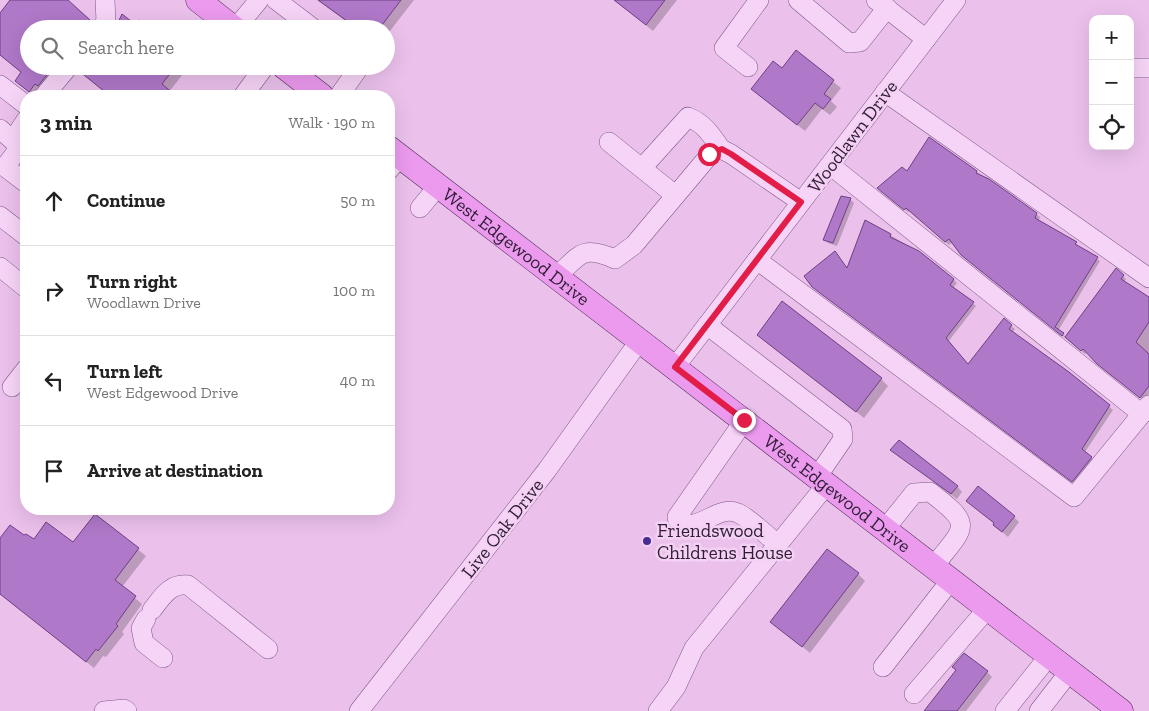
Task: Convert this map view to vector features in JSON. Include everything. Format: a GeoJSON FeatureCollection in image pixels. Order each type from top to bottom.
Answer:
{"type":"FeatureCollection","features":[{"type":"Feature","properties":{"kind":"main road"},"geometry":{"type":"LineString","coordinates":[[198,0],[224,20]]}},
{"type":"Feature","properties":{"kind":"main road"},"geometry":{"type":"LineString","coordinates":[[295,75],[314,90]]}},
{"type":"Feature","properties":{"kind":"main road","name":"West Edgewood Drive"},"geometry":{"type":"LineString","coordinates":[[395,160],[439,185],[1070,671],[1114,709]]}},
{"type":"Feature","properties":{"kind":"street"},"geometry":{"type":"LineString","coordinates":[[104,0],[106,20]]}},
{"type":"Feature","properties":{"kind":"street"},"geometry":{"type":"LineString","coordinates":[[242,20],[259,0]]}},
{"type":"Feature","properties":{"kind":"street"},"geometry":{"type":"LineString","coordinates":[[276,0],[302,20]]}},
{"type":"Feature","properties":{"kind":"street"},"geometry":{"type":"LineString","coordinates":[[748,67],[724,48],[759,0]]}},
{"type":"Feature","properties":{"kind":"street"},"geometry":{"type":"LineString","coordinates":[[798,0],[849,43],[860,42],[881,4],[926,39]]}},
{"type":"Feature","properties":{"kind":"street","name":"Woodlawn Drive"},"geometry":{"type":"LineString","coordinates":[[675,367],[956,0]]}},
{"type":"Feature","properties":{"kind":"street"},"geometry":{"type":"LineString","coordinates":[[49,90],[62,75]]}},
{"type":"Feature","properties":{"kind":"street"},"geometry":{"type":"LineString","coordinates":[[248,90],[259,75]]}},
{"type":"Feature","properties":{"kind":"street"},"geometry":{"type":"LineString","coordinates":[[343,90],[354,75]]}},
{"type":"Feature","properties":{"kind":"street"},"geometry":{"type":"LineString","coordinates":[[0,85],[20,100]]}},
{"type":"Feature","properties":{"kind":"street"},"geometry":{"type":"LineString","coordinates":[[885,92],[1149,278]]}},
{"type":"Feature","properties":{"kind":"street"},"geometry":{"type":"LineString","coordinates":[[642,168],[688,116],[709,131],[722,149],[746,162],[801,202]]}},
{"type":"Feature","properties":{"kind":"street"},"geometry":{"type":"LineString","coordinates":[[15,140],[5,167],[20,178]]}},
{"type":"Feature","properties":{"kind":"street"},"geometry":{"type":"LineString","coordinates":[[609,142],[675,195]]}},
{"type":"Feature","properties":{"kind":"street"},"geometry":{"type":"LineString","coordinates":[[557,276],[582,253],[591,251],[615,259],[622,256],[634,245],[709,154],[722,149]]}},
{"type":"Feature","properties":{"kind":"street"},"geometry":{"type":"LineString","coordinates":[[757,260],[1074,497],[1146,409],[830,165]]}},
{"type":"Feature","properties":{"kind":"street"},"geometry":{"type":"LineString","coordinates":[[420,208],[439,185]]}},
{"type":"Feature","properties":{"kind":"street"},"geometry":{"type":"LineString","coordinates":[[0,216],[20,231]]}},
{"type":"Feature","properties":{"kind":"street"},"geometry":{"type":"LineString","coordinates":[[0,267],[20,283]]}},
{"type":"Feature","properties":{"kind":"street"},"geometry":{"type":"LineString","coordinates":[[658,711],[676,687],[694,648],[778,545],[822,480],[843,439],[842,429],[708,326]]}},
{"type":"Feature","properties":{"kind":"street","name":"Live Oak Drive"},"geometry":{"type":"LineString","coordinates":[[359,711],[547,470],[640,340]]}},
{"type":"Feature","properties":{"kind":"street"},"geometry":{"type":"LineString","coordinates":[[12,387],[20,377]]}},
{"type":"Feature","properties":{"kind":"street"},"geometry":{"type":"LineString","coordinates":[[744,420],[677,517],[678,521],[685,525],[696,525],[722,512],[737,513],[778,545]]}},
{"type":"Feature","properties":{"kind":"street"},"geometry":{"type":"LineString","coordinates":[[883,667],[942,573],[960,532],[962,522],[955,511],[930,492],[914,493],[885,529]]}},
{"type":"Feature","properties":{"kind":"street"},"geometry":{"type":"LineString","coordinates":[[163,658],[144,643],[141,628],[169,589],[182,584],[188,585],[268,649]]}},
{"type":"Feature","properties":{"kind":"street"},"geometry":{"type":"LineString","coordinates":[[914,694],[988,608]]}},
{"type":"Feature","properties":{"kind":"street"},"geometry":{"type":"LineString","coordinates":[[1005,711],[1049,656]]}},
{"type":"Feature","properties":{"kind":"street"},"geometry":{"type":"LineString","coordinates":[[1039,711],[1070,671]]}},
{"type":"Feature","properties":{"kind":"street"},"geometry":{"type":"LineString","coordinates":[[104,711],[124,709],[127,711]]}},
{"type":"Feature","properties":{"kind":"building"},"geometry":{"type":"Polygon","coordinates":[[[10,0],[68,0],[90,20],[20,20],[20,71],[0,55],[0,13],[10,0]]]}},
{"type":"Feature","properties":{"kind":"building"},"geometry":{"type":"Polygon","coordinates":[[[318,0],[401,0],[386,20],[346,20],[318,0]]]}},
{"type":"Feature","properties":{"kind":"building"},"geometry":{"type":"Polygon","coordinates":[[[614,0],[665,0],[646,25],[614,0]]]}},
{"type":"Feature","properties":{"kind":"building"},"geometry":{"type":"Polygon","coordinates":[[[122,14],[130,20],[119,20],[122,14]]]}},
{"type":"Feature","properties":{"kind":"building"},"geometry":{"type":"Polygon","coordinates":[[[796,50],[834,80],[824,94],[831,99],[823,109],[815,103],[797,125],[751,89],[773,61],[782,68],[796,50]]]}},
{"type":"Feature","properties":{"kind":"building"},"geometry":{"type":"Polygon","coordinates":[[[20,74],[47,75],[38,86],[35,84],[30,90],[26,90],[15,81],[20,74]]]}},
{"type":"Feature","properties":{"kind":"building"},"geometry":{"type":"Polygon","coordinates":[[[84,75],[169,75],[162,84],[169,90],[103,90],[84,75]]]}},
{"type":"Feature","properties":{"kind":"building"},"geometry":{"type":"Polygon","coordinates":[[[929,137],[977,171],[976,173],[989,179],[1037,213],[1035,218],[1077,242],[1075,244],[1098,257],[1055,327],[1064,333],[1062,336],[961,255],[949,239],[945,242],[906,208],[904,210],[877,188],[902,167],[907,171],[929,137]]]}},
{"type":"Feature","properties":{"kind":"building"},"geometry":{"type":"Polygon","coordinates":[[[841,196],[851,198],[833,243],[823,240],[841,196]]]}},
{"type":"Feature","properties":{"kind":"building"},"geometry":{"type":"Polygon","coordinates":[[[865,220],[891,234],[890,237],[919,251],[954,279],[950,285],[974,302],[946,338],[968,364],[1004,318],[1012,325],[1009,329],[1069,372],[1110,405],[1082,449],[1092,457],[1072,482],[812,287],[804,276],[835,251],[847,268],[865,220]]]}},
{"type":"Feature","properties":{"kind":"building"},"geometry":{"type":"Polygon","coordinates":[[[1116,268],[1124,275],[1121,279],[1149,297],[1149,322],[1136,342],[1149,354],[1149,386],[1140,398],[1097,364],[1083,349],[1081,351],[1065,337],[1116,268]]]}},
{"type":"Feature","properties":{"kind":"building"},"geometry":{"type":"Polygon","coordinates":[[[782,301],[882,378],[856,412],[757,335],[782,301]]]}},
{"type":"Feature","properties":{"kind":"building"},"geometry":{"type":"Polygon","coordinates":[[[899,440],[958,486],[951,494],[890,450],[899,440]]]}},
{"type":"Feature","properties":{"kind":"building"},"geometry":{"type":"Polygon","coordinates":[[[978,486],[1015,516],[1002,532],[993,525],[994,523],[966,501],[978,486]]]}},
{"type":"Feature","properties":{"kind":"building"},"geometry":{"type":"Polygon","coordinates":[[[94,515],[96,515],[139,548],[115,580],[136,596],[116,624],[118,626],[98,651],[96,649],[86,662],[0,594],[0,538],[10,525],[24,535],[26,534],[34,539],[46,522],[73,542],[94,515]]]}},
{"type":"Feature","properties":{"kind":"building"},"geometry":{"type":"Polygon","coordinates":[[[827,549],[859,573],[802,647],[770,622],[827,549]]]}},
{"type":"Feature","properties":{"kind":"building"},"geometry":{"type":"Polygon","coordinates":[[[964,653],[988,671],[957,711],[924,711],[956,670],[952,667],[964,653]]]}},
{"type":"Feature","properties":{"kind":"place","name":"Friendswood Childrens House"},"geometry":{"type":"Point","coordinates":[647,541]}},
{"type":"Feature","properties":{"kind":"route"},"geometry":{"type":"LineString","coordinates":[[709,154],[722,149],[746,162],[801,202],[675,367],[744,420]]}}]}
